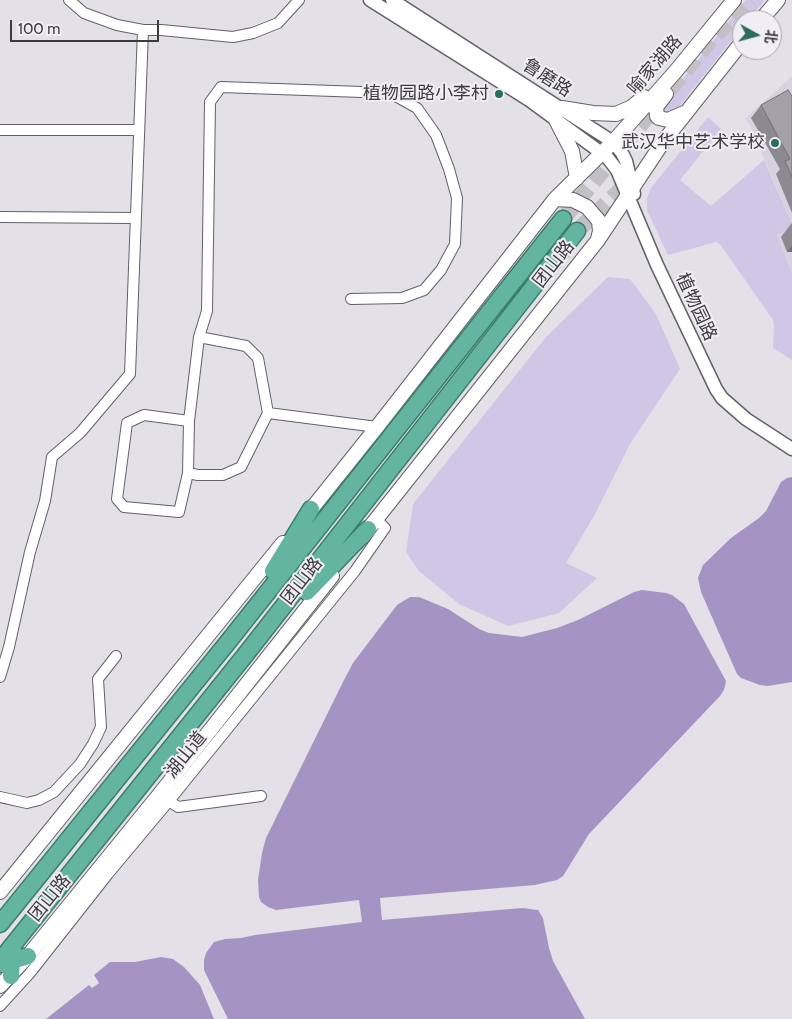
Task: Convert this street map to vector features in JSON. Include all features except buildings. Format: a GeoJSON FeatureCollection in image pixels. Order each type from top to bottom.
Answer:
{"type":"FeatureCollection","features":[{"type":"Feature","properties":{"kind":"highway","name":"团山路"},"geometry":{"type":"LineString","coordinates":[[0,924],[232,637],[562,219]]}},
{"type":"Feature","properties":{"kind":"highway","name":"团山路"},"geometry":{"type":"LineString","coordinates":[[6,966],[246,654],[577,231]]}},
{"type":"Feature","properties":{"kind":"highway"},"geometry":{"type":"LineString","coordinates":[[232,637],[311,509]]}},
{"type":"Feature","properties":{"kind":"highway"},"geometry":{"type":"LineString","coordinates":[[246,654],[258,652],[316,582],[373,525]]}},
{"type":"Feature","properties":{"kind":"highway"},"geometry":{"type":"LineString","coordinates":[[0,914],[26,890]]}},
{"type":"Feature","properties":{"kind":"highway"},"geometry":{"type":"LineString","coordinates":[[6,966],[28,956]]}},
{"type":"Feature","properties":{"kind":"main road","name":"喻家湖路"},"geometry":{"type":"LineString","coordinates":[[603,153],[676,71],[734,0]]}},
{"type":"Feature","properties":{"kind":"main road"},"geometry":{"type":"LineString","coordinates":[[770,10],[778,0]]}},
{"type":"Feature","properties":{"kind":"main road"},"geometry":{"type":"LineString","coordinates":[[630,192],[663,142],[732,54]]}},
{"type":"Feature","properties":{"kind":"main road"},"geometry":{"type":"LineString","coordinates":[[577,178],[572,151],[558,113],[616,114],[625,111],[644,97],[666,72],[676,71],[676,81],[656,107],[655,113],[659,118],[668,120],[679,116],[688,109]]}},
{"type":"Feature","properties":{"kind":"main road"},"geometry":{"type":"LineString","coordinates":[[3,885],[377,428],[555,200],[603,153]]}},
{"type":"Feature","properties":{"kind":"main road","name":"团山路"},"geometry":{"type":"LineString","coordinates":[[28,956],[164,798],[373,525],[598,240],[630,192]]}},
{"type":"Feature","properties":{"kind":"main road"},"geometry":{"type":"LineString","coordinates":[[555,200],[573,200],[587,208],[599,221],[600,231],[598,240]]}},
{"type":"Feature","properties":{"kind":"street"},"geometry":{"type":"LineString","coordinates":[[69,0],[84,13],[97,19],[143,30],[233,37],[253,33],[278,23],[299,0]]}},
{"type":"Feature","properties":{"kind":"street","name":"鲁磨路"},"geometry":{"type":"LineString","coordinates":[[370,0],[558,113],[613,142],[626,161],[630,192]]}},
{"type":"Feature","properties":{"kind":"street","name":"鲁磨路"},"geometry":{"type":"LineString","coordinates":[[392,0],[558,113],[603,153]]}},
{"type":"Feature","properties":{"kind":"street"},"geometry":{"type":"LineString","coordinates":[[0,677],[9,647],[30,552],[45,501],[52,457],[80,433],[130,374],[143,30]]}},
{"type":"Feature","properties":{"kind":"street"},"geometry":{"type":"LineString","coordinates":[[189,420],[144,415],[127,423],[117,499],[124,507],[179,512],[188,473],[189,420],[200,337],[207,311],[210,102],[221,87],[390,93],[417,108],[436,135],[449,169],[457,198],[455,244],[441,270],[424,290],[402,298],[351,299]]}},
{"type":"Feature","properties":{"kind":"street"},"geometry":{"type":"LineString","coordinates":[[0,130],[139,130]]}},
{"type":"Feature","properties":{"kind":"street","name":"植物园路"},"geometry":{"type":"LineString","coordinates":[[603,153],[614,166],[630,192],[638,219],[657,265],[716,389],[722,398],[746,419],[792,449]]}},
{"type":"Feature","properties":{"kind":"street"},"geometry":{"type":"LineString","coordinates":[[0,217],[135,218]]}},
{"type":"Feature","properties":{"kind":"street"},"geometry":{"type":"LineString","coordinates":[[188,473],[222,475],[241,467],[268,413],[258,358],[246,346],[200,337]]}},
{"type":"Feature","properties":{"kind":"street"},"geometry":{"type":"LineString","coordinates":[[268,413],[377,428]]}},
{"type":"Feature","properties":{"kind":"street"},"geometry":{"type":"LineString","coordinates":[[0,797],[27,803],[39,800],[54,792],[80,764],[101,727],[98,679],[116,656]]}},
{"type":"Feature","properties":{"kind":"street"},"geometry":{"type":"LineString","coordinates":[[164,798],[178,807],[261,796]]}},
{"type":"Feature","properties":{"kind":"street","name":"湖山道"},"geometry":{"type":"LineString","coordinates":[[0,1006],[30,973],[108,874],[164,798]]}},
{"type":"Feature","properties":{"kind":"shaded area"},"geometry":{"type":"Polygon","coordinates":[[[746,0],[765,0],[756,10],[738,10],[746,0]]]}},
{"type":"Feature","properties":{"kind":"shaded area"},"geometry":{"type":"Polygon","coordinates":[[[732,17],[732,40],[674,113],[663,113],[661,106],[732,17]]]}},
{"type":"Feature","properties":{"kind":"shaded area","name":"武汉华中艺术学校"},"geometry":{"type":"Polygon","coordinates":[[[792,76],[792,224],[750,125],[745,119],[792,76]]]}},
{"type":"Feature","properties":{"kind":"shaded area"},"geometry":{"type":"Polygon","coordinates":[[[708,117],[721,129],[680,180],[711,206],[764,160],[792,224],[792,227],[777,235],[792,273],[792,360],[773,348],[773,320],[720,244],[716,242],[668,255],[647,210],[647,198],[651,188],[708,117]]]}},
{"type":"Feature","properties":{"kind":"shaded area"},"geometry":{"type":"Polygon","coordinates":[[[792,227],[792,273],[777,235],[792,227]]]}},
{"type":"Feature","properties":{"kind":"shaded area"},"geometry":{"type":"Polygon","coordinates":[[[608,277],[630,279],[656,314],[680,369],[630,444],[594,516],[566,563],[597,578],[559,613],[508,626],[459,604],[419,571],[406,552],[413,504],[546,337],[608,277]]]}},
{"type":"Feature","properties":{"kind":"shaded area"},"geometry":{"type":"Polygon","coordinates":[[[792,477],[792,682],[768,686],[760,685],[741,678],[737,674],[701,592],[698,578],[703,565],[731,538],[759,518],[766,511],[781,482],[792,477]]]}},
{"type":"Feature","properties":{"kind":"shaded area"},"geometry":{"type":"Polygon","coordinates":[[[642,590],[672,595],[684,604],[726,681],[720,696],[589,834],[563,876],[557,880],[535,885],[380,898],[382,920],[522,908],[538,910],[543,918],[553,961],[585,1019],[228,1019],[204,970],[206,953],[214,942],[362,922],[359,900],[276,910],[268,907],[261,902],[259,897],[258,880],[266,838],[343,682],[353,663],[397,605],[410,597],[419,597],[448,609],[479,629],[489,633],[522,637],[557,628],[578,620],[634,592],[642,590]]]}},
{"type":"Feature","properties":{"kind":"shaded area"},"geometry":{"type":"Polygon","coordinates":[[[161,957],[173,959],[184,967],[200,985],[214,1019],[46,1019],[89,985],[92,988],[99,983],[94,975],[110,962],[135,962],[161,957]]]}},
{"type":"Feature","properties":{"kind":"tunnel"},"geometry":{"type":"LineString","coordinates":[[563,219],[713,37],[751,0]]}},
{"type":"Feature","properties":{"kind":"tunnel"},"geometry":{"type":"LineString","coordinates":[[577,231],[635,176]]}},
{"type":"Feature","properties":{"kind":"place","name":"植物园路小李村"},"geometry":{"type":"Point","coordinates":[499,94]}},
{"type":"Feature","properties":{"kind":"place","name":"武汉华中艺术学校"},"geometry":{"type":"Point","coordinates":[775,143]}}]}
